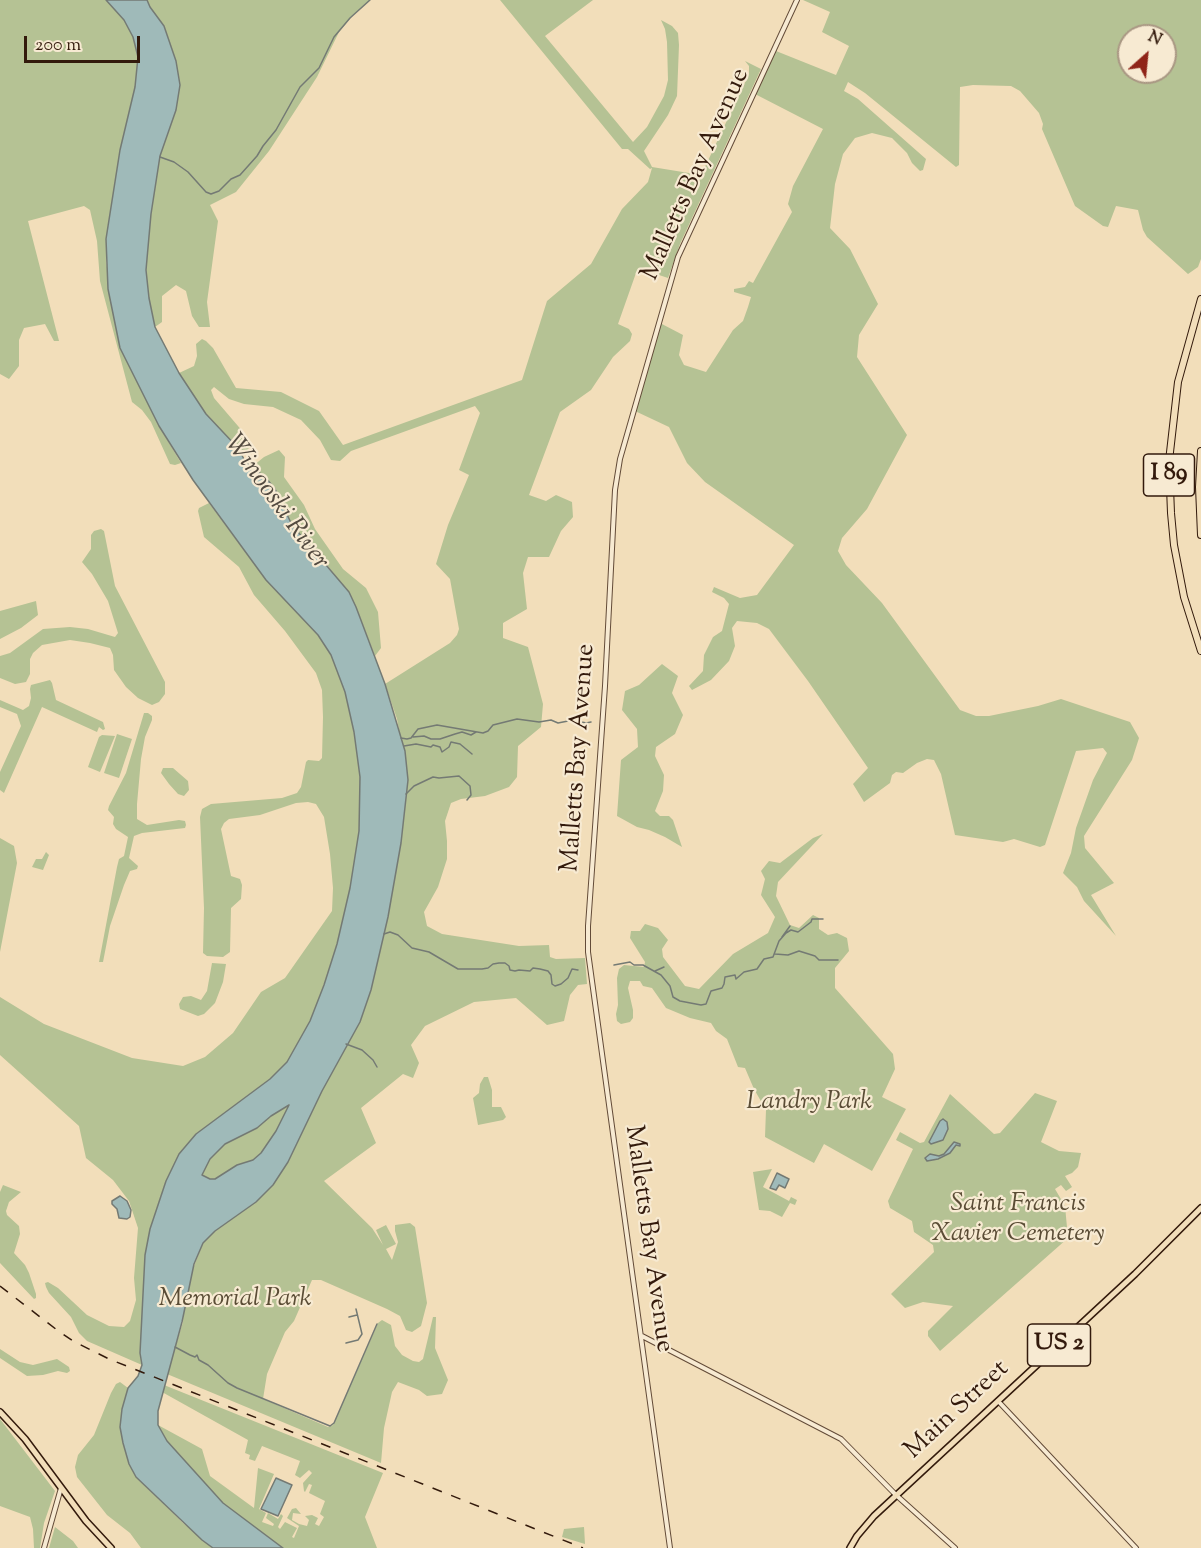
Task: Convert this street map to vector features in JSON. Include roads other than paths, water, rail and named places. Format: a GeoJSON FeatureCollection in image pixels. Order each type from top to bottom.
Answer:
{"type":"FeatureCollection","features":[{"type":"Feature","properties":{"kind":"highway","name":"I 89"},"geometry":{"type":"LineString","coordinates":[[1201,299],[1178,382],[1169,461],[1171,513],[1176,555],[1188,613],[1201,651]]}},
{"type":"Feature","properties":{"kind":"highway","name":"I 89"},"geometry":{"type":"LineString","coordinates":[[1201,451],[1199,500],[1201,535]]}},
{"type":"Feature","properties":{"kind":"main road","name":"Main Street"},"geometry":{"type":"LineString","coordinates":[[850,1548],[863,1528],[896,1495],[1124,1284],[1201,1208]]}},
{"type":"Feature","properties":{"kind":"main road"},"geometry":{"type":"LineString","coordinates":[[0,1412],[25,1439],[86,1521],[111,1548]]}},
{"type":"Feature","properties":{"kind":"street","name":"Malletts Bay Avenue"},"geometry":{"type":"LineString","coordinates":[[670,1548],[587,939],[605,687],[616,475],[678,257],[797,0]]}},
{"type":"Feature","properties":{"kind":"street"},"geometry":{"type":"LineString","coordinates":[[642,1336],[841,1439],[896,1495],[955,1548]]}},
{"type":"Feature","properties":{"kind":"street"},"geometry":{"type":"LineString","coordinates":[[998,1401],[1136,1548]]}},
{"type":"Feature","properties":{"kind":"street"},"geometry":{"type":"LineString","coordinates":[[44,1548],[61,1488]]}},
{"type":"Feature","properties":{"kind":"water","name":"Winooski River"},"geometry":{"type":"Polygon","coordinates":[[[106,0],[147,0],[164,26],[176,61],[180,85],[176,110],[160,156],[151,214],[146,270],[155,327],[179,373],[206,414],[238,448],[245,461],[266,478],[275,489],[292,525],[349,592],[385,684],[405,751],[408,780],[401,843],[388,917],[371,990],[360,1022],[322,1091],[288,1162],[273,1185],[256,1202],[215,1231],[203,1243],[194,1264],[182,1322],[158,1411],[158,1425],[167,1441],[223,1503],[283,1548],[213,1548],[202,1540],[136,1477],[129,1464],[120,1427],[128,1388],[138,1376],[142,1365],[140,1353],[145,1255],[150,1229],[166,1181],[179,1154],[196,1134],[270,1079],[287,1062],[310,1021],[337,944],[350,888],[359,831],[360,777],[354,732],[345,692],[331,655],[318,635],[266,580],[193,480],[159,426],[120,348],[108,289],[106,239],[120,150],[135,87],[138,57],[133,37],[124,20],[106,0]],[[289,1105],[257,1128],[225,1144],[210,1159],[202,1175],[215,1179],[237,1165],[253,1160],[261,1153],[276,1131],[289,1105]]]}},
{"type":"Feature","properties":{"kind":"water"},"geometry":{"type":"Polygon","coordinates":[[[943,1119],[947,1122],[948,1129],[943,1140],[931,1144],[929,1142],[943,1119]]]}},
{"type":"Feature","properties":{"kind":"water"},"geometry":{"type":"Polygon","coordinates":[[[954,1142],[960,1146],[956,1145],[950,1153],[938,1159],[927,1161],[925,1158],[930,1154],[939,1156],[944,1154],[954,1142]]]}},
{"type":"Feature","properties":{"kind":"water"},"geometry":{"type":"Polygon","coordinates":[[[777,1173],[789,1179],[785,1188],[779,1185],[776,1190],[770,1188],[777,1173]]]}},
{"type":"Feature","properties":{"kind":"water"},"geometry":{"type":"Polygon","coordinates":[[[120,1196],[127,1201],[131,1210],[130,1217],[127,1219],[119,1218],[117,1209],[112,1204],[112,1201],[120,1196]]]}},
{"type":"Feature","properties":{"kind":"water"},"geometry":{"type":"Polygon","coordinates":[[[276,1478],[292,1485],[278,1516],[261,1509],[276,1478]]]}},
{"type":"Feature","properties":{"kind":"waterway"},"geometry":{"type":"LineString","coordinates":[[160,157],[174,162],[188,172],[206,192],[211,194],[219,191],[231,179],[240,175],[257,156],[276,130],[300,87],[319,68],[334,37],[370,0]]}},
{"type":"Feature","properties":{"kind":"waterway"},"geometry":{"type":"LineString","coordinates":[[401,738],[411,738],[418,729],[437,725],[483,733],[493,725],[517,719],[539,722],[551,720],[558,723],[573,720],[591,722]]}},
{"type":"Feature","properties":{"kind":"waterway"},"geometry":{"type":"LineString","coordinates":[[413,737],[424,736],[440,739],[462,732],[471,735],[476,732]]}},
{"type":"Feature","properties":{"kind":"waterway"},"geometry":{"type":"LineString","coordinates":[[404,746],[416,744],[431,747],[433,745],[440,747],[442,752],[449,747],[451,742],[460,744],[472,754]]}},
{"type":"Feature","properties":{"kind":"waterway"},"geometry":{"type":"LineString","coordinates":[[406,794],[414,786],[433,777],[459,776],[470,786],[471,795],[467,800]]}},
{"type":"Feature","properties":{"kind":"waterway"},"geometry":{"type":"LineString","coordinates":[[614,965],[630,962],[634,965],[643,965],[661,975],[670,986],[673,997],[680,1001],[706,1004],[711,991],[722,988],[725,977],[735,975],[736,979],[744,972],[757,969],[764,959],[773,957],[779,941],[786,933],[791,930],[798,932],[812,919],[823,919]]}},
{"type":"Feature","properties":{"kind":"waterway"},"geometry":{"type":"LineString","coordinates":[[782,937],[790,926]]}},
{"type":"Feature","properties":{"kind":"waterway"},"geometry":{"type":"LineString","coordinates":[[384,934],[390,932],[398,935],[412,948],[429,952],[458,969],[482,969],[499,963],[505,963],[510,970],[515,971],[540,969],[548,971],[552,984],[555,986],[568,978],[572,969],[578,970]]}},
{"type":"Feature","properties":{"kind":"waterway"},"geometry":{"type":"LineString","coordinates":[[775,954],[788,955],[799,951],[815,956],[819,960],[838,960]]}},
{"type":"Feature","properties":{"kind":"waterway"},"geometry":{"type":"LineString","coordinates":[[655,971],[664,967]]}},
{"type":"Feature","properties":{"kind":"waterway"},"geometry":{"type":"LineString","coordinates":[[346,1044],[362,1050],[377,1067]]}},
{"type":"Feature","properties":{"kind":"waterway"},"geometry":{"type":"LineString","coordinates":[[346,1343],[358,1340],[362,1334],[356,1309]]}},
{"type":"Feature","properties":{"kind":"waterway"},"geometry":{"type":"LineString","coordinates":[[349,1317],[357,1315]]}},
{"type":"Feature","properties":{"kind":"waterway"},"geometry":{"type":"LineString","coordinates":[[175,1347],[195,1357],[197,1355],[199,1360],[237,1388],[330,1426],[334,1423],[377,1324]]}},
{"type":"Feature","properties":{"kind":"railway"},"geometry":{"type":"LineString","coordinates":[[0,1286],[73,1341],[109,1359],[583,1548]]}},
{"type":"Feature","properties":{"kind":"park label","name":"Landry Park"},"geometry":{"type":"Point","coordinates":[809,1104]}},
{"type":"Feature","properties":{"kind":"park label","name":"Saint Francis Xavier Cemetery"},"geometry":{"type":"Point","coordinates":[1018,1221]}},
{"type":"Feature","properties":{"kind":"park label","name":"Memorial Park"},"geometry":{"type":"Point","coordinates":[235,1301]}}]}
